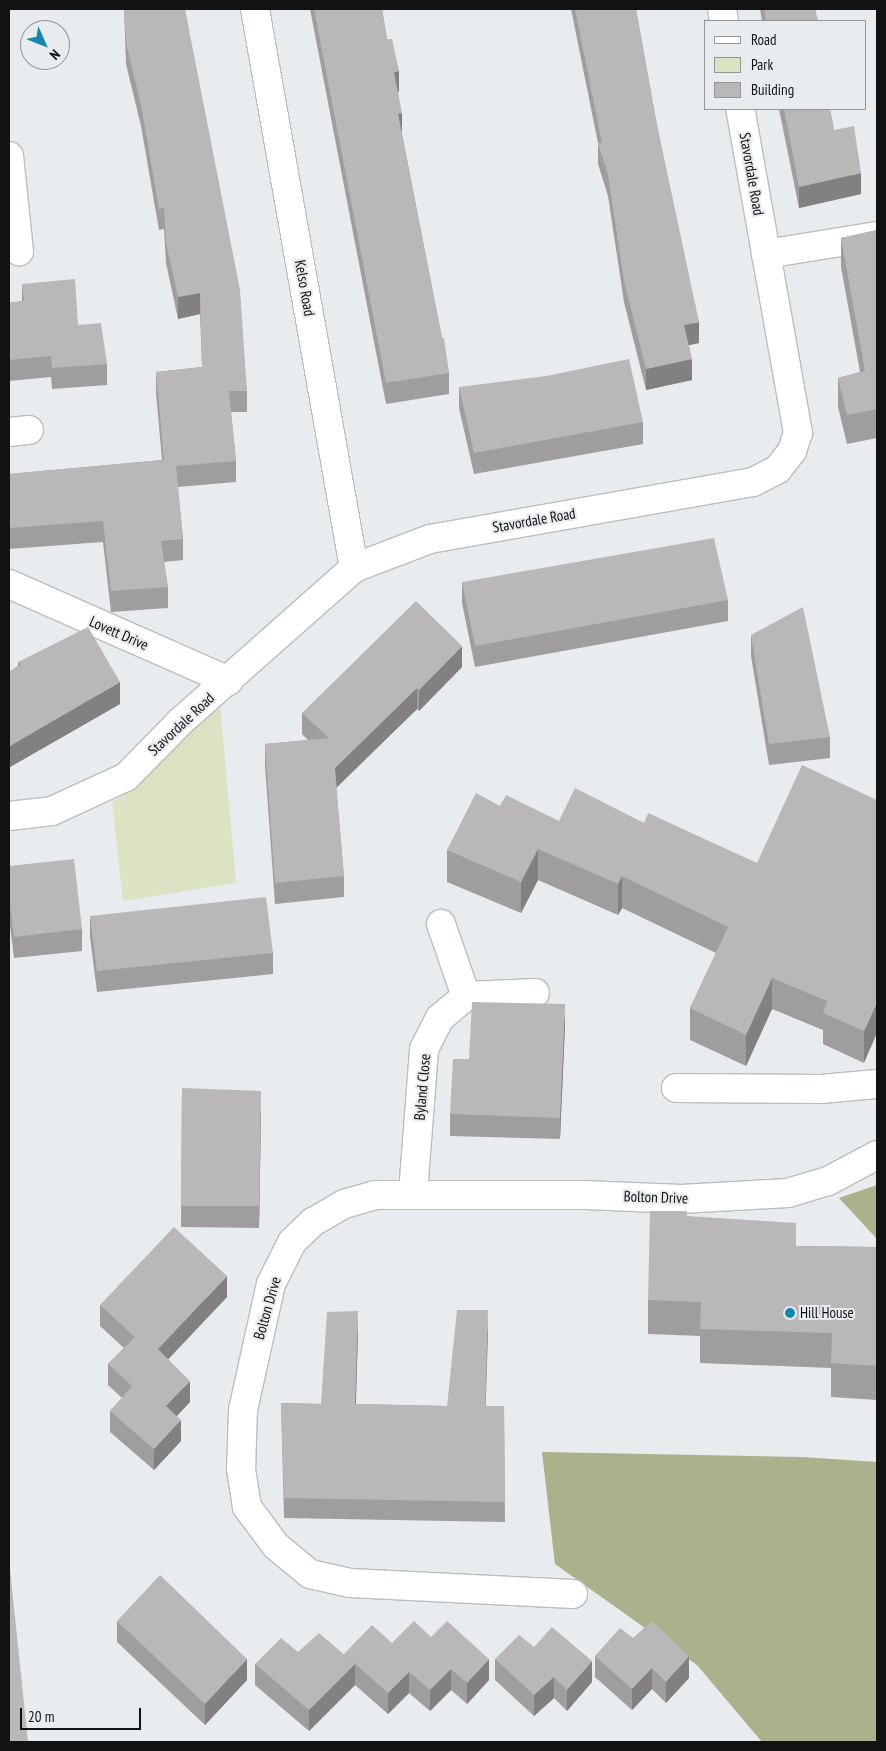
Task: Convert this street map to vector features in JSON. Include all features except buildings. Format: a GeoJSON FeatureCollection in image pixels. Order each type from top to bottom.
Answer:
{"type":"FeatureCollection","features":[{"type":"Feature","properties":{"kind":"street","name":"Kelso Road"},"geometry":{"type":"LineString","coordinates":[[255,9],[354,568]]}},
{"type":"Feature","properties":{"kind":"street","name":"Stavordale Road"},"geometry":{"type":"LineString","coordinates":[[9,816],[52,812],[126,777],[180,722],[229,681],[354,568],[430,539],[753,482],[778,469],[792,451],[798,433],[740,110]]}},
{"type":"Feature","properties":{"kind":"street"},"geometry":{"type":"LineString","coordinates":[[9,156],[18,251]]}},
{"type":"Feature","properties":{"kind":"street"},"geometry":{"type":"LineString","coordinates":[[766,254],[877,236]]}},
{"type":"Feature","properties":{"kind":"street","name":"Lovett Drive"},"geometry":{"type":"LineString","coordinates":[[9,584],[229,681]]}},
{"type":"Feature","properties":{"kind":"street"},"geometry":{"type":"LineString","coordinates":[[441,924],[466,996],[535,993]]}},
{"type":"Feature","properties":{"kind":"street","name":"Byland Close"},"geometry":{"type":"LineString","coordinates":[[413,1193],[424,1049],[440,1018],[466,996]]}},
{"type":"Feature","properties":{"kind":"street"},"geometry":{"type":"LineString","coordinates":[[676,1088],[821,1089],[877,1084]]}},
{"type":"Feature","properties":{"kind":"street","name":"Bolton Drive"},"geometry":{"type":"LineString","coordinates":[[574,1594],[350,1583],[310,1574],[276,1546],[247,1507],[242,1469],[243,1410],[271,1284],[292,1242],[312,1222],[344,1204],[375,1195],[413,1193],[681,1199],[788,1193],[828,1181],[877,1155]]}},
{"type":"Feature","properties":{"kind":"green space"},"geometry":{"type":"Polygon","coordinates":[[[219,691],[236,883],[123,901],[112,802],[134,789],[219,691]]]}},
{"type":"Feature","properties":{"kind":"green space"},"geometry":{"type":"Polygon","coordinates":[[[877,1185],[877,1239],[839,1198],[877,1185]]]}},
{"type":"Feature","properties":{"kind":"green space"},"geometry":{"type":"Polygon","coordinates":[[[542,1452],[802,1457],[877,1462],[877,1742],[762,1742],[697,1665],[555,1564],[542,1452]]]}},
{"type":"Feature","properties":{"kind":"place","name":"Hill House"},"geometry":{"type":"Point","coordinates":[790,1313]}}]}
